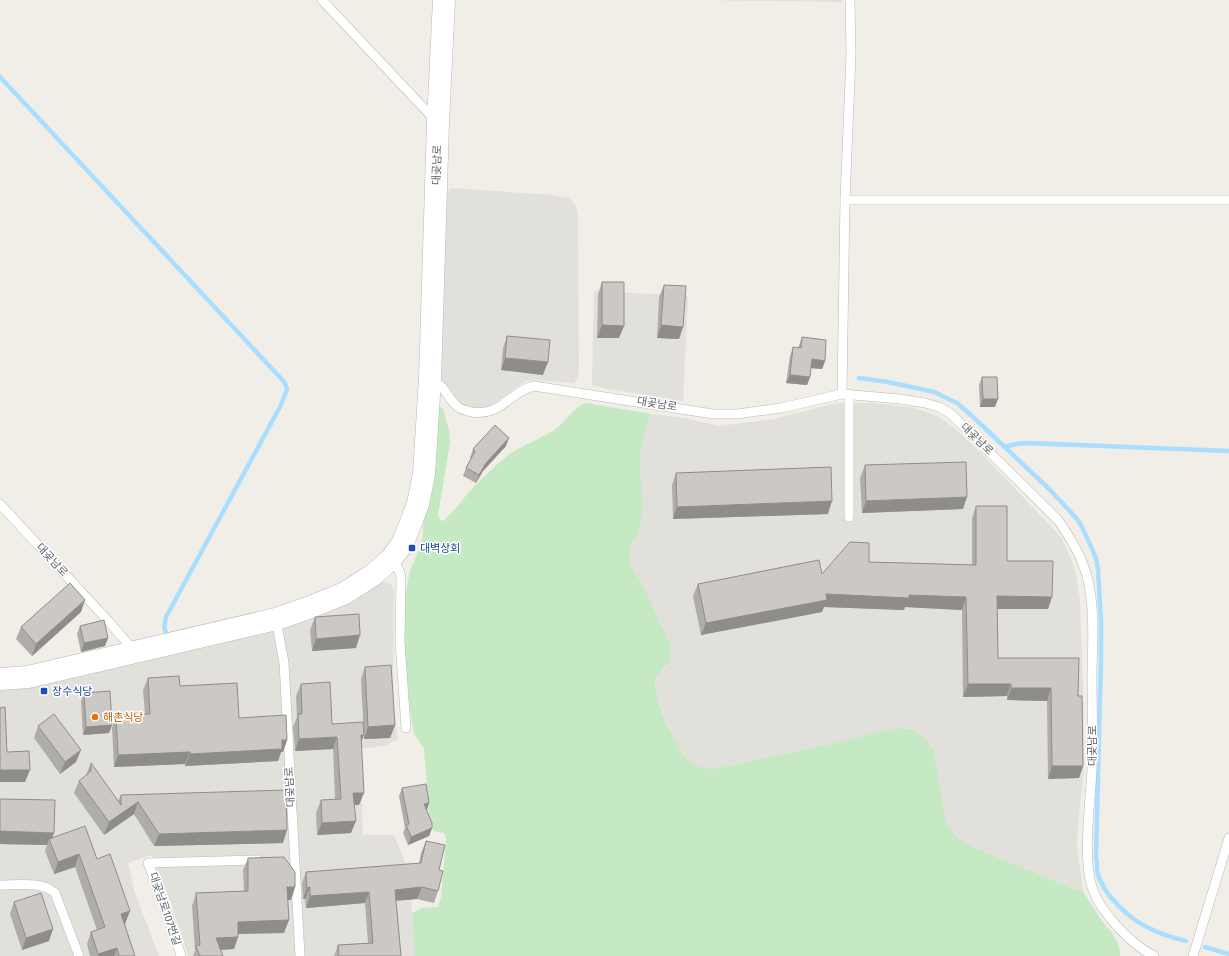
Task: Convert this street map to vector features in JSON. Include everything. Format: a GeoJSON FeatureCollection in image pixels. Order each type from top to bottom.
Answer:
{"type":"FeatureCollection","features":[{"type":"Feature","properties":{"kind":"street","name":"대곶남로"},"geometry":{"type":"LineString","coordinates":[[0,679],[28,677],[276,619],[345,593],[373,575],[391,559],[403,543],[418,504],[424,474],[430,379],[438,124],[444,0]]}},
{"type":"Feature","properties":{"kind":"lane"},"geometry":{"type":"LineString","coordinates":[[322,0],[438,124]]}},
{"type":"Feature","properties":{"kind":"lane"},"geometry":{"type":"LineString","coordinates":[[850,0],[850,54],[845,200],[845,394],[850,517]]}},
{"type":"Feature","properties":{"kind":"lane"},"geometry":{"type":"LineString","coordinates":[[845,200],[1229,200]]}},
{"type":"Feature","properties":{"kind":"lane","name":"대곶남로"},"geometry":{"type":"LineString","coordinates":[[430,379],[441,387],[458,406],[466,411],[476,412],[486,412],[496,409],[526,388],[534,386],[713,414],[737,414],[781,408],[845,394],[925,403],[939,407],[950,414],[1058,520],[1070,537],[1087,577],[1090,590],[1092,619],[1092,773],[1088,818],[1089,876],[1093,891],[1101,906],[1133,941],[1154,956]]}},
{"type":"Feature","properties":{"kind":"lane","name":"대곶남로"},"geometry":{"type":"LineString","coordinates":[[0,504],[110,623],[135,653]]}},
{"type":"Feature","properties":{"kind":"lane"},"geometry":{"type":"LineString","coordinates":[[391,559],[399,570],[401,578],[400,642],[406,728]]}},
{"type":"Feature","properties":{"kind":"lane","name":"대곶남로"},"geometry":{"type":"LineString","coordinates":[[276,619],[284,663],[290,859],[300,956]]}},
{"type":"Feature","properties":{"kind":"lane"},"geometry":{"type":"LineString","coordinates":[[1193,956],[1229,838]]}},
{"type":"Feature","properties":{"kind":"lane","name":"대곶남로107번길"},"geometry":{"type":"LineString","coordinates":[[181,956],[168,915],[148,863],[263,860]]}},
{"type":"Feature","properties":{"kind":"lane"},"geometry":{"type":"LineString","coordinates":[[0,885],[42,885],[50,888],[57,897],[79,956]]}},
{"type":"Feature","properties":{"kind":"shaded area"},"geometry":{"type":"Polygon","coordinates":[[[701,0],[842,0],[842,2],[701,0]]]}},
{"type":"Feature","properties":{"kind":"shaded area"},"geometry":{"type":"Polygon","coordinates":[[[451,188],[553,195],[569,198],[576,205],[578,214],[579,370],[578,377],[574,383],[535,380],[525,381],[490,406],[483,408],[470,408],[463,405],[437,380],[444,197],[451,188]]]}},
{"type":"Feature","properties":{"kind":"shaded area"},"geometry":{"type":"Polygon","coordinates":[[[594,291],[688,296],[683,401],[592,386],[594,291]]]}},
{"type":"Feature","properties":{"kind":"shaded area"},"geometry":{"type":"Polygon","coordinates":[[[840,403],[872,403],[910,407],[939,417],[953,427],[981,453],[1061,537],[1072,561],[1080,599],[1084,769],[1077,846],[1083,891],[1072,888],[973,847],[959,838],[946,825],[942,802],[911,729],[895,728],[835,743],[713,769],[701,769],[690,762],[678,746],[655,693],[655,684],[658,674],[665,668],[668,641],[630,563],[629,553],[642,521],[641,446],[651,414],[685,418],[719,426],[774,419],[840,403]]]}},
{"type":"Feature","properties":{"kind":"shaded area"},"geometry":{"type":"Polygon","coordinates":[[[381,581],[390,583],[394,590],[393,699],[398,739],[387,745],[360,749],[363,835],[394,835],[405,862],[410,884],[415,956],[188,956],[170,900],[151,855],[128,863],[135,893],[159,956],[0,956],[0,688],[381,581]]]}},
{"type":"Feature","properties":{"kind":"green space"},"geometry":{"type":"Polygon","coordinates":[[[586,403],[651,414],[640,455],[642,507],[641,522],[631,546],[629,556],[632,567],[649,598],[668,639],[671,649],[670,659],[656,678],[655,691],[658,701],[673,737],[691,762],[701,768],[713,769],[835,743],[895,728],[911,729],[922,736],[933,749],[946,824],[958,838],[973,847],[1072,888],[1083,891],[1100,918],[1114,936],[1119,945],[1120,956],[415,956],[412,913],[422,908],[438,907],[441,897],[446,839],[444,833],[434,831],[430,824],[424,748],[414,734],[408,697],[405,648],[406,592],[410,570],[422,543],[436,410],[440,407],[443,409],[449,430],[450,442],[438,515],[440,520],[443,521],[474,487],[509,454],[554,430],[572,412],[586,403]]]}},
{"type":"Feature","properties":{"kind":"building"},"geometry":{"type":"Polygon","coordinates":[[[602,282],[624,282],[624,326],[602,325],[602,282]]]}},
{"type":"Feature","properties":{"kind":"building"},"geometry":{"type":"Polygon","coordinates":[[[664,285],[686,286],[683,327],[661,325],[664,285]]]}},
{"type":"Feature","properties":{"kind":"building"},"geometry":{"type":"Polygon","coordinates":[[[507,336],[550,340],[548,362],[505,358],[507,336]]]}},
{"type":"Feature","properties":{"kind":"building"},"geometry":{"type":"Polygon","coordinates":[[[802,337],[826,340],[825,361],[812,359],[810,377],[790,375],[793,347],[801,348],[802,337]]]}},
{"type":"Feature","properties":{"kind":"building"},"geometry":{"type":"Polygon","coordinates":[[[982,377],[997,377],[998,399],[983,399],[982,377]]]}},
{"type":"Feature","properties":{"kind":"building"},"geometry":{"type":"Polygon","coordinates":[[[495,425],[509,438],[486,463],[479,475],[466,468],[475,451],[473,449],[495,425]]]}},
{"type":"Feature","properties":{"kind":"building"},"geometry":{"type":"Polygon","coordinates":[[[966,462],[967,497],[866,501],[865,465],[966,462]]]}},
{"type":"Feature","properties":{"kind":"building"},"geometry":{"type":"Polygon","coordinates":[[[831,467],[832,501],[677,507],[676,473],[831,467]]]}},
{"type":"Feature","properties":{"kind":"building"},"geometry":{"type":"Polygon","coordinates":[[[976,506],[1007,506],[1007,561],[1053,561],[1052,597],[997,596],[998,658],[1079,658],[1078,696],[1082,696],[1083,766],[1052,766],[1051,688],[1011,688],[1011,684],[968,684],[966,597],[909,595],[909,598],[826,594],[827,600],[706,623],[698,584],[819,560],[822,574],[850,542],[869,543],[869,562],[976,565],[976,506]]]}},
{"type":"Feature","properties":{"kind":"building"},"geometry":{"type":"Polygon","coordinates":[[[70,583],[85,600],[36,644],[21,627],[70,583]]]}},
{"type":"Feature","properties":{"kind":"building"},"geometry":{"type":"Polygon","coordinates":[[[359,614],[360,635],[316,639],[315,617],[359,614]]]}},
{"type":"Feature","properties":{"kind":"building"},"geometry":{"type":"Polygon","coordinates":[[[104,620],[108,638],[84,643],[80,626],[104,620]]]}},
{"type":"Feature","properties":{"kind":"building"},"geometry":{"type":"Polygon","coordinates":[[[391,665],[395,725],[368,727],[365,667],[391,665]]]}},
{"type":"Feature","properties":{"kind":"building"},"geometry":{"type":"Polygon","coordinates":[[[179,676],[180,686],[237,683],[239,718],[286,715],[287,740],[282,740],[282,749],[190,754],[190,752],[118,755],[116,715],[150,714],[148,678],[179,676]]]}},
{"type":"Feature","properties":{"kind":"building"},"geometry":{"type":"Polygon","coordinates":[[[330,682],[332,724],[363,722],[364,735],[361,735],[364,793],[353,793],[356,821],[322,823],[321,800],[341,799],[337,737],[299,739],[298,714],[302,714],[301,684],[330,682]]]}},
{"type":"Feature","properties":{"kind":"building","name":"해촌식당"},"geometry":{"type":"Polygon","coordinates":[[[110,691],[112,725],[86,727],[84,693],[110,691]]]}},
{"type":"Feature","properties":{"kind":"building"},"geometry":{"type":"Polygon","coordinates":[[[5,707],[7,752],[29,751],[30,770],[0,770],[0,708],[5,707]]]}},
{"type":"Feature","properties":{"kind":"building"},"geometry":{"type":"Polygon","coordinates":[[[54,714],[81,750],[65,762],[38,726],[54,714]]]}},
{"type":"Feature","properties":{"kind":"building"},"geometry":{"type":"Polygon","coordinates":[[[91,763],[121,805],[121,795],[286,790],[287,830],[159,834],[138,802],[109,822],[79,781],[91,771],[91,763]]]}},
{"type":"Feature","properties":{"kind":"building"},"geometry":{"type":"Polygon","coordinates":[[[426,784],[429,803],[424,804],[432,823],[432,828],[411,837],[406,825],[409,824],[402,788],[426,784]]]}},
{"type":"Feature","properties":{"kind":"building"},"geometry":{"type":"Polygon","coordinates":[[[0,799],[55,800],[54,833],[0,831],[0,799]]]}},
{"type":"Feature","properties":{"kind":"building"},"geometry":{"type":"Polygon","coordinates":[[[85,826],[97,859],[110,854],[130,911],[121,914],[135,956],[119,956],[117,948],[98,954],[91,932],[105,927],[79,854],[58,862],[49,839],[85,826]]]}},
{"type":"Feature","properties":{"kind":"building"},"geometry":{"type":"Polygon","coordinates":[[[426,841],[445,845],[439,870],[443,871],[438,891],[422,887],[395,890],[401,956],[339,956],[338,945],[373,943],[369,892],[310,896],[310,887],[307,888],[306,872],[421,863],[426,841]]]}},
{"type":"Feature","properties":{"kind":"building"},"geometry":{"type":"Polygon","coordinates":[[[284,857],[295,872],[295,887],[287,887],[289,920],[238,922],[238,937],[216,938],[223,956],[200,956],[196,946],[200,945],[196,893],[248,891],[248,858],[284,857]]]}},
{"type":"Feature","properties":{"kind":"building"},"geometry":{"type":"Polygon","coordinates":[[[41,893],[53,929],[26,938],[14,902],[41,893]]]}},
{"type":"Feature","properties":{"kind":"waterway"},"geometry":{"type":"LineString","coordinates":[[0,77],[277,374],[285,383],[287,389],[281,405],[166,617],[164,628],[167,634]]}},
{"type":"Feature","properties":{"kind":"waterway"},"geometry":{"type":"LineString","coordinates":[[859,378],[888,382],[934,392],[957,403],[1048,488],[1080,523],[1096,558],[1101,621],[1096,858],[1097,871],[1100,880],[1111,897],[1126,913],[1143,925],[1159,933],[1186,941]]}},
{"type":"Feature","properties":{"kind":"waterway"},"geometry":{"type":"LineString","coordinates":[[1004,447],[1027,443],[1229,451]]}},
{"type":"Feature","properties":{"kind":"waterway"},"geometry":{"type":"LineString","coordinates":[[1205,947],[1229,954]]}},
{"type":"Feature","properties":{"kind":"place","name":"대벽상회"},"geometry":{"type":"Point","coordinates":[412,548]}},
{"type":"Feature","properties":{"kind":"place","name":"장수식당"},"geometry":{"type":"Point","coordinates":[44,691]}},
{"type":"Feature","properties":{"kind":"place","name":"해촌식당"},"geometry":{"type":"Point","coordinates":[95,717]}}]}
